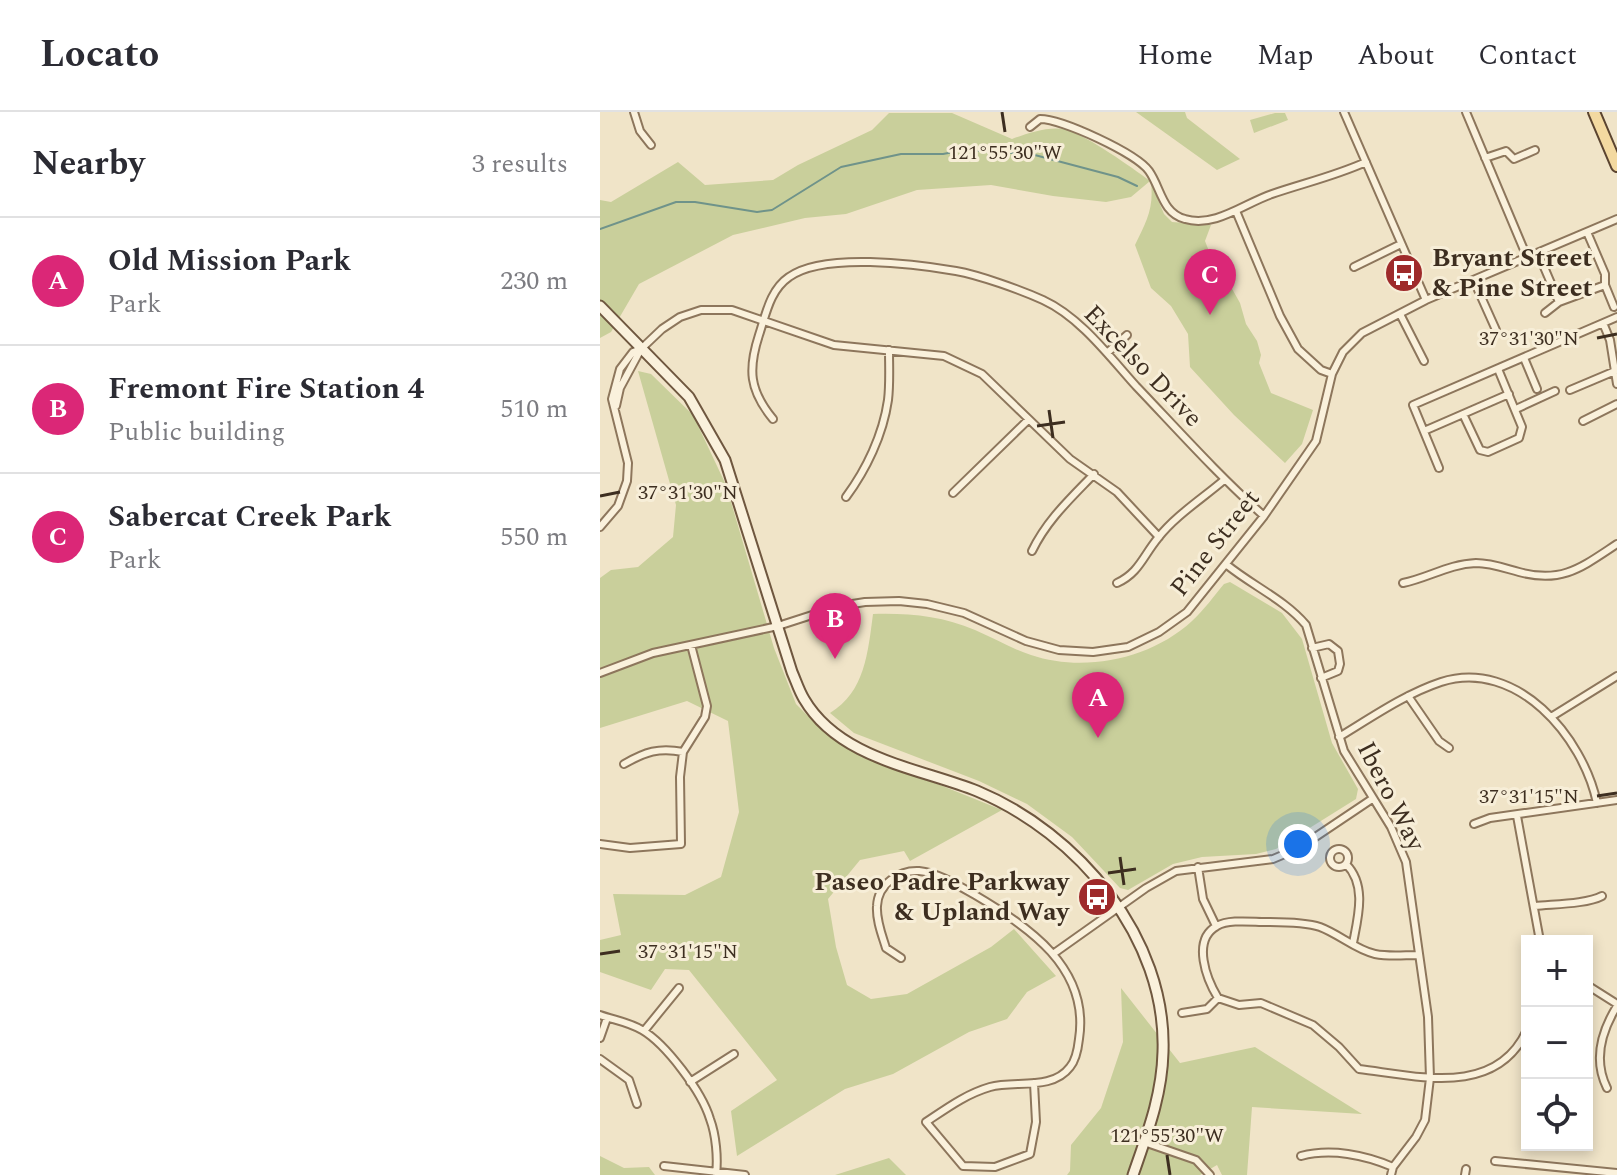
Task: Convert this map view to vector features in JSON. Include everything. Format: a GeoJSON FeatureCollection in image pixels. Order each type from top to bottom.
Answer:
{"type":"FeatureCollection","features":[{"type":"Feature","properties":{"kind":"main road"},"geometry":{"type":"LineString","coordinates":[[1594,112],[1617,166]]}},
{"type":"Feature","properties":{"kind":"main road"},"geometry":{"type":"LineString","coordinates":[[600,306],[689,397],[725,460],[792,672],[805,701],[825,725],[849,743],[881,759],[977,791],[1020,812],[1061,842],[1119,908],[1145,957],[1161,1020],[1163,1049],[1156,1108],[1133,1175]]}},
{"type":"Feature","properties":{"kind":"street"},"geometry":{"type":"LineString","coordinates":[[634,112],[640,131],[651,145]]}},
{"type":"Feature","properties":{"kind":"street"},"geometry":{"type":"LineString","coordinates":[[1355,112],[1345,114],[1426,300]]}},
{"type":"Feature","properties":{"kind":"street"},"geometry":{"type":"LineString","coordinates":[[1466,112],[1527,257]]}},
{"type":"Feature","properties":{"kind":"street"},"geometry":{"type":"LineString","coordinates":[[1030,127],[1040,119],[1054,119],[1124,152],[1148,170],[1166,208],[1184,219],[1206,220],[1236,211],[1265,196],[1335,176],[1366,162]]}},
{"type":"Feature","properties":{"kind":"street"},"geometry":{"type":"LineString","coordinates":[[1485,158],[1506,151],[1514,159],[1535,150]]}},
{"type":"Feature","properties":{"kind":"street"},"geometry":{"type":"LineString","coordinates":[[1236,211],[1280,316],[1298,349],[1321,370],[1332,374]]}},
{"type":"Feature","properties":{"kind":"street","name":"Pine Street"},"geometry":{"type":"LineString","coordinates":[[600,673],[653,653],[778,626],[840,606],[865,602],[927,604],[964,613],[1026,641],[1059,650],[1093,652],[1128,647],[1159,632],[1187,612],[1264,516],[1316,441],[1332,374],[1343,352],[1362,333],[1426,300],[1617,219]]}},
{"type":"Feature","properties":{"kind":"street"},"geometry":{"type":"LineString","coordinates":[[1587,232],[1605,274],[1605,285],[1614,307]]}},
{"type":"Feature","properties":{"kind":"street"},"geometry":{"type":"LineString","coordinates":[[1354,267],[1401,244]]}},
{"type":"Feature","properties":{"kind":"street"},"geometry":{"type":"LineString","coordinates":[[1538,253],[1559,302]]}},
{"type":"Feature","properties":{"kind":"street","name":"Excelso Drive"},"geometry":{"type":"LineString","coordinates":[[773,419],[761,404],[753,384],[751,359],[778,288],[788,277],[805,268],[835,263],[905,265],[959,271],[1044,300],[1078,324],[1224,480],[1264,516]]}},
{"type":"Feature","properties":{"kind":"street"},"geometry":{"type":"LineString","coordinates":[[1474,281],[1496,330]]}},
{"type":"Feature","properties":{"kind":"street"},"geometry":{"type":"LineString","coordinates":[[1545,313],[1559,302],[1605,285]]}},
{"type":"Feature","properties":{"kind":"street"},"geometry":{"type":"LineString","coordinates":[[600,527],[618,506],[627,481],[625,450],[612,399],[615,381],[627,358],[680,317],[701,310],[732,310],[834,345],[944,356],[982,374],[1070,459],[1117,492],[1159,537]]}},
{"type":"Feature","properties":{"kind":"street"},"geometry":{"type":"LineString","coordinates":[[1400,314],[1424,361]]}},
{"type":"Feature","properties":{"kind":"street"},"geometry":{"type":"LineString","coordinates":[[1439,468],[1413,405],[1617,317]]}},
{"type":"Feature","properties":{"kind":"street"},"geometry":{"type":"LineString","coordinates":[[1603,323],[1610,340],[1617,384]]}},
{"type":"Feature","properties":{"kind":"street"},"geometry":{"type":"LineString","coordinates":[[1107,353],[1127,335]]}},
{"type":"Feature","properties":{"kind":"street"},"geometry":{"type":"LineString","coordinates":[[846,497],[860,478],[879,434],[888,401],[889,350]]}},
{"type":"Feature","properties":{"kind":"street"},"geometry":{"type":"LineString","coordinates":[[1524,358],[1537,389]]}},
{"type":"Feature","properties":{"kind":"street"},"geometry":{"type":"LineString","coordinates":[[1463,414],[1480,450],[1488,452],[1519,438],[1522,427],[1498,369]]}},
{"type":"Feature","properties":{"kind":"street"},"geometry":{"type":"LineString","coordinates":[[1570,390],[1615,371]]}},
{"type":"Feature","properties":{"kind":"street"},"geometry":{"type":"LineString","coordinates":[[1516,409],[1555,391]]}},
{"type":"Feature","properties":{"kind":"street"},"geometry":{"type":"LineString","coordinates":[[1424,431],[1509,394]]}},
{"type":"Feature","properties":{"kind":"street"},"geometry":{"type":"LineString","coordinates":[[1583,421],[1617,404]]}},
{"type":"Feature","properties":{"kind":"street"},"geometry":{"type":"LineString","coordinates":[[953,493],[1028,420]]}},
{"type":"Feature","properties":{"kind":"street"},"geometry":{"type":"LineString","coordinates":[[1032,551],[1056,512],[1094,474]]}},
{"type":"Feature","properties":{"kind":"street"},"geometry":{"type":"LineString","coordinates":[[1117,583],[1139,568],[1159,537],[1224,480]]}},
{"type":"Feature","properties":{"kind":"street"},"geometry":{"type":"LineString","coordinates":[[1403,583],[1446,568],[1473,563],[1487,563],[1540,577],[1565,575],[1617,544]]}},
{"type":"Feature","properties":{"kind":"street","name":"Ibero Way"},"geometry":{"type":"LineString","coordinates":[[1227,565],[1251,585],[1292,609],[1306,625],[1344,751],[1391,827],[1406,862],[1428,1017],[1430,1078],[1425,1120],[1392,1171]]}},
{"type":"Feature","properties":{"kind":"street"},"geometry":{"type":"LineString","coordinates":[[1312,648],[1329,644],[1338,651],[1338,671],[1321,678]]}},
{"type":"Feature","properties":{"kind":"street"},"geometry":{"type":"LineString","coordinates":[[600,844],[630,848],[681,844],[680,777],[683,752],[705,717],[707,706],[691,645]]}},
{"type":"Feature","properties":{"kind":"street"},"geometry":{"type":"LineString","coordinates":[[1551,717],[1617,676]]}},
{"type":"Feature","properties":{"kind":"street"},"geometry":{"type":"LineString","coordinates":[[1339,737],[1408,696],[1442,682],[1479,678],[1513,687],[1551,717],[1582,758],[1597,803]]}},
{"type":"Feature","properties":{"kind":"street"},"geometry":{"type":"LineString","coordinates":[[1408,696],[1439,741],[1449,748]]}},
{"type":"Feature","properties":{"kind":"street"},"geometry":{"type":"LineString","coordinates":[[624,764],[646,752],[665,748],[683,752]]}},
{"type":"Feature","properties":{"kind":"street"},"geometry":{"type":"LineString","coordinates":[[1053,954],[1176,871],[1273,859],[1299,848],[1372,799]]}},
{"type":"Feature","properties":{"kind":"street"},"geometry":{"type":"LineString","coordinates":[[1474,824],[1490,818],[1617,800]]}},
{"type":"Feature","properties":{"kind":"street"},"geometry":{"type":"LineString","coordinates":[[1517,816],[1539,935]]}},
{"type":"Feature","properties":{"kind":"street"},"geometry":{"type":"LineString","coordinates":[[1346,864],[1355,872],[1360,907],[1353,943]]}},
{"type":"Feature","properties":{"kind":"street"},"geometry":{"type":"LineString","coordinates":[[1198,867],[1203,899],[1216,926]]}},
{"type":"Feature","properties":{"kind":"street"},"geometry":{"type":"LineString","coordinates":[[901,958],[886,948],[877,905],[886,883],[907,872],[931,873],[1010,915],[1037,936],[1053,954],[1075,992],[1081,1026],[1079,1043],[1073,1065],[1060,1078],[994,1086],[965,1096],[926,1122],[963,1166],[995,1167],[1030,1154],[1036,1122],[1034,1083]]}},
{"type":"Feature","properties":{"kind":"street"},"geometry":{"type":"LineString","coordinates":[[1535,906],[1571,901],[1591,902],[1602,896]]}},
{"type":"Feature","properties":{"kind":"street"},"geometry":{"type":"LineString","coordinates":[[1418,955],[1371,953],[1318,926],[1275,922],[1216,926],[1206,939],[1202,952],[1211,986],[1218,998],[1239,1005],[1261,1003],[1313,1025],[1359,1069],[1453,1080],[1477,1074],[1501,1061],[1521,1040]]}},
{"type":"Feature","properties":{"kind":"street"},"geometry":{"type":"LineString","coordinates":[[644,1031],[679,988]]}},
{"type":"Feature","properties":{"kind":"street"},"geometry":{"type":"LineString","coordinates":[[1593,989],[1617,1005],[1607,1023],[1599,1053],[1600,1074],[1607,1088]]}},
{"type":"Feature","properties":{"kind":"street"},"geometry":{"type":"LineString","coordinates":[[1182,1013],[1207,1009],[1218,998]]}},
{"type":"Feature","properties":{"kind":"street"},"geometry":{"type":"LineString","coordinates":[[600,1038],[604,1016],[631,1024],[644,1031],[690,1082],[710,1118],[716,1173]]}},
{"type":"Feature","properties":{"kind":"street"},"geometry":{"type":"LineString","coordinates":[[690,1082],[734,1054]]}},
{"type":"Feature","properties":{"kind":"street"},"geometry":{"type":"LineString","coordinates":[[600,1059],[629,1080],[637,1104]]}},
{"type":"Feature","properties":{"kind":"street"},"geometry":{"type":"LineString","coordinates":[[1144,1142],[1196,1160],[1210,1175]]}},
{"type":"Feature","properties":{"kind":"street"},"geometry":{"type":"LineString","coordinates":[[1301,1156],[1318,1152],[1366,1157],[1392,1171]]}},
{"type":"Feature","properties":{"kind":"street"},"geometry":{"type":"LineString","coordinates":[[1495,1161],[1617,1173]]}},
{"type":"Feature","properties":{"kind":"street"},"geometry":{"type":"LineString","coordinates":[[664,1166],[745,1175]]}},
{"type":"Feature","properties":{"kind":"street"},"geometry":{"type":"LineString","coordinates":[[995,1167],[997,1175]]}},
{"type":"Feature","properties":{"kind":"green space"},"geometry":{"type":"Polygon","coordinates":[[[1136,112],[1185,112],[1187,118],[1240,159],[1217,170],[1136,112]]]}},
{"type":"Feature","properties":{"kind":"green space"},"geometry":{"type":"Polygon","coordinates":[[[889,113],[952,113],[1012,139],[1047,129],[1068,130],[1121,160],[1150,181],[1131,197],[1106,202],[991,185],[917,190],[846,214],[805,218],[733,235],[639,284],[611,332],[600,338],[600,200],[611,202],[678,162],[705,185],[773,180],[872,130],[889,113]]]}},
{"type":"Feature","properties":{"kind":"green space"},"geometry":{"type":"Polygon","coordinates":[[[1285,113],[1288,120],[1254,133],[1250,120],[1285,113]]]}},
{"type":"Feature","properties":{"kind":"green space"},"geometry":{"type":"Polygon","coordinates":[[[1151,183],[1164,214],[1172,222],[1211,225],[1205,241],[1214,264],[1240,303],[1246,324],[1257,341],[1261,355],[1259,363],[1271,393],[1313,410],[1302,444],[1285,463],[1234,415],[1190,367],[1188,334],[1171,306],[1151,288],[1135,245],[1150,208],[1151,183]]]}},
{"type":"Feature","properties":{"kind":"green space"},"geometry":{"type":"Polygon","coordinates":[[[638,371],[651,374],[693,415],[726,485],[774,648],[796,704],[822,730],[846,747],[1002,810],[910,861],[904,851],[860,860],[828,899],[836,947],[847,985],[871,999],[907,994],[991,947],[1014,929],[1056,976],[1027,992],[1007,1019],[969,1032],[893,1074],[845,1089],[737,1156],[731,1111],[777,1080],[689,970],[665,969],[651,990],[600,972],[600,940],[621,935],[613,894],[685,895],[721,877],[739,812],[728,721],[687,701],[600,728],[600,578],[611,570],[638,567],[673,537],[676,505],[638,371]]]}},
{"type":"Feature","properties":{"kind":"green space"},"geometry":{"type":"Polygon","coordinates":[[[1230,582],[1282,613],[1302,639],[1332,743],[1358,789],[1356,799],[1276,849],[1256,854],[1202,857],[1173,864],[1128,890],[1120,888],[1072,837],[1027,804],[979,781],[854,733],[830,713],[842,704],[858,682],[873,614],[938,619],[963,625],[1031,655],[1073,663],[1094,662],[1116,659],[1157,645],[1196,617],[1224,584],[1230,582]]]}},
{"type":"Feature","properties":{"kind":"green space"},"geometry":{"type":"Polygon","coordinates":[[[1121,988],[1180,1063],[1255,1047],[1362,1114],[1252,1107],[1247,1175],[1222,1175],[1217,1165],[1200,1175],[1067,1175],[1070,1171],[1071,1145],[1101,1108],[1123,1042],[1121,988]]]}},
{"type":"Feature","properties":{"kind":"green space"},"geometry":{"type":"Polygon","coordinates":[[[600,1156],[624,1168],[649,1167],[655,1175],[600,1175],[600,1156]]]}},
{"type":"Feature","properties":{"kind":"green space"},"geometry":{"type":"Polygon","coordinates":[[[889,1158],[906,1175],[835,1175],[889,1158]]]}},
{"type":"Feature","properties":{"kind":"waterway"},"geometry":{"type":"LineString","coordinates":[[600,229],[676,202],[757,212],[772,210],[841,167],[901,154],[943,154],[964,150],[1031,154],[1118,177],[1137,186]]}},
{"type":"Feature","properties":{"kind":"place","name":"Bryant Street & Pine Street"},"geometry":{"type":"Point","coordinates":[1404,273]}},
{"type":"Feature","properties":{"kind":"place","name":"Sabercat Creek Park"},"geometry":{"type":"Point","coordinates":[1210,315]}},
{"type":"Feature","properties":{"kind":"place","name":"Fremont Fire Station 4"},"geometry":{"type":"Point","coordinates":[835,659]}},
{"type":"Feature","properties":{"kind":"place","name":"Old Mission Park"},"geometry":{"type":"Point","coordinates":[1098,738]}},
{"type":"Feature","properties":{"kind":"place","name":"Paseo Padre Parkway & Upland Way"},"geometry":{"type":"Point","coordinates":[1097,897]}}]}
